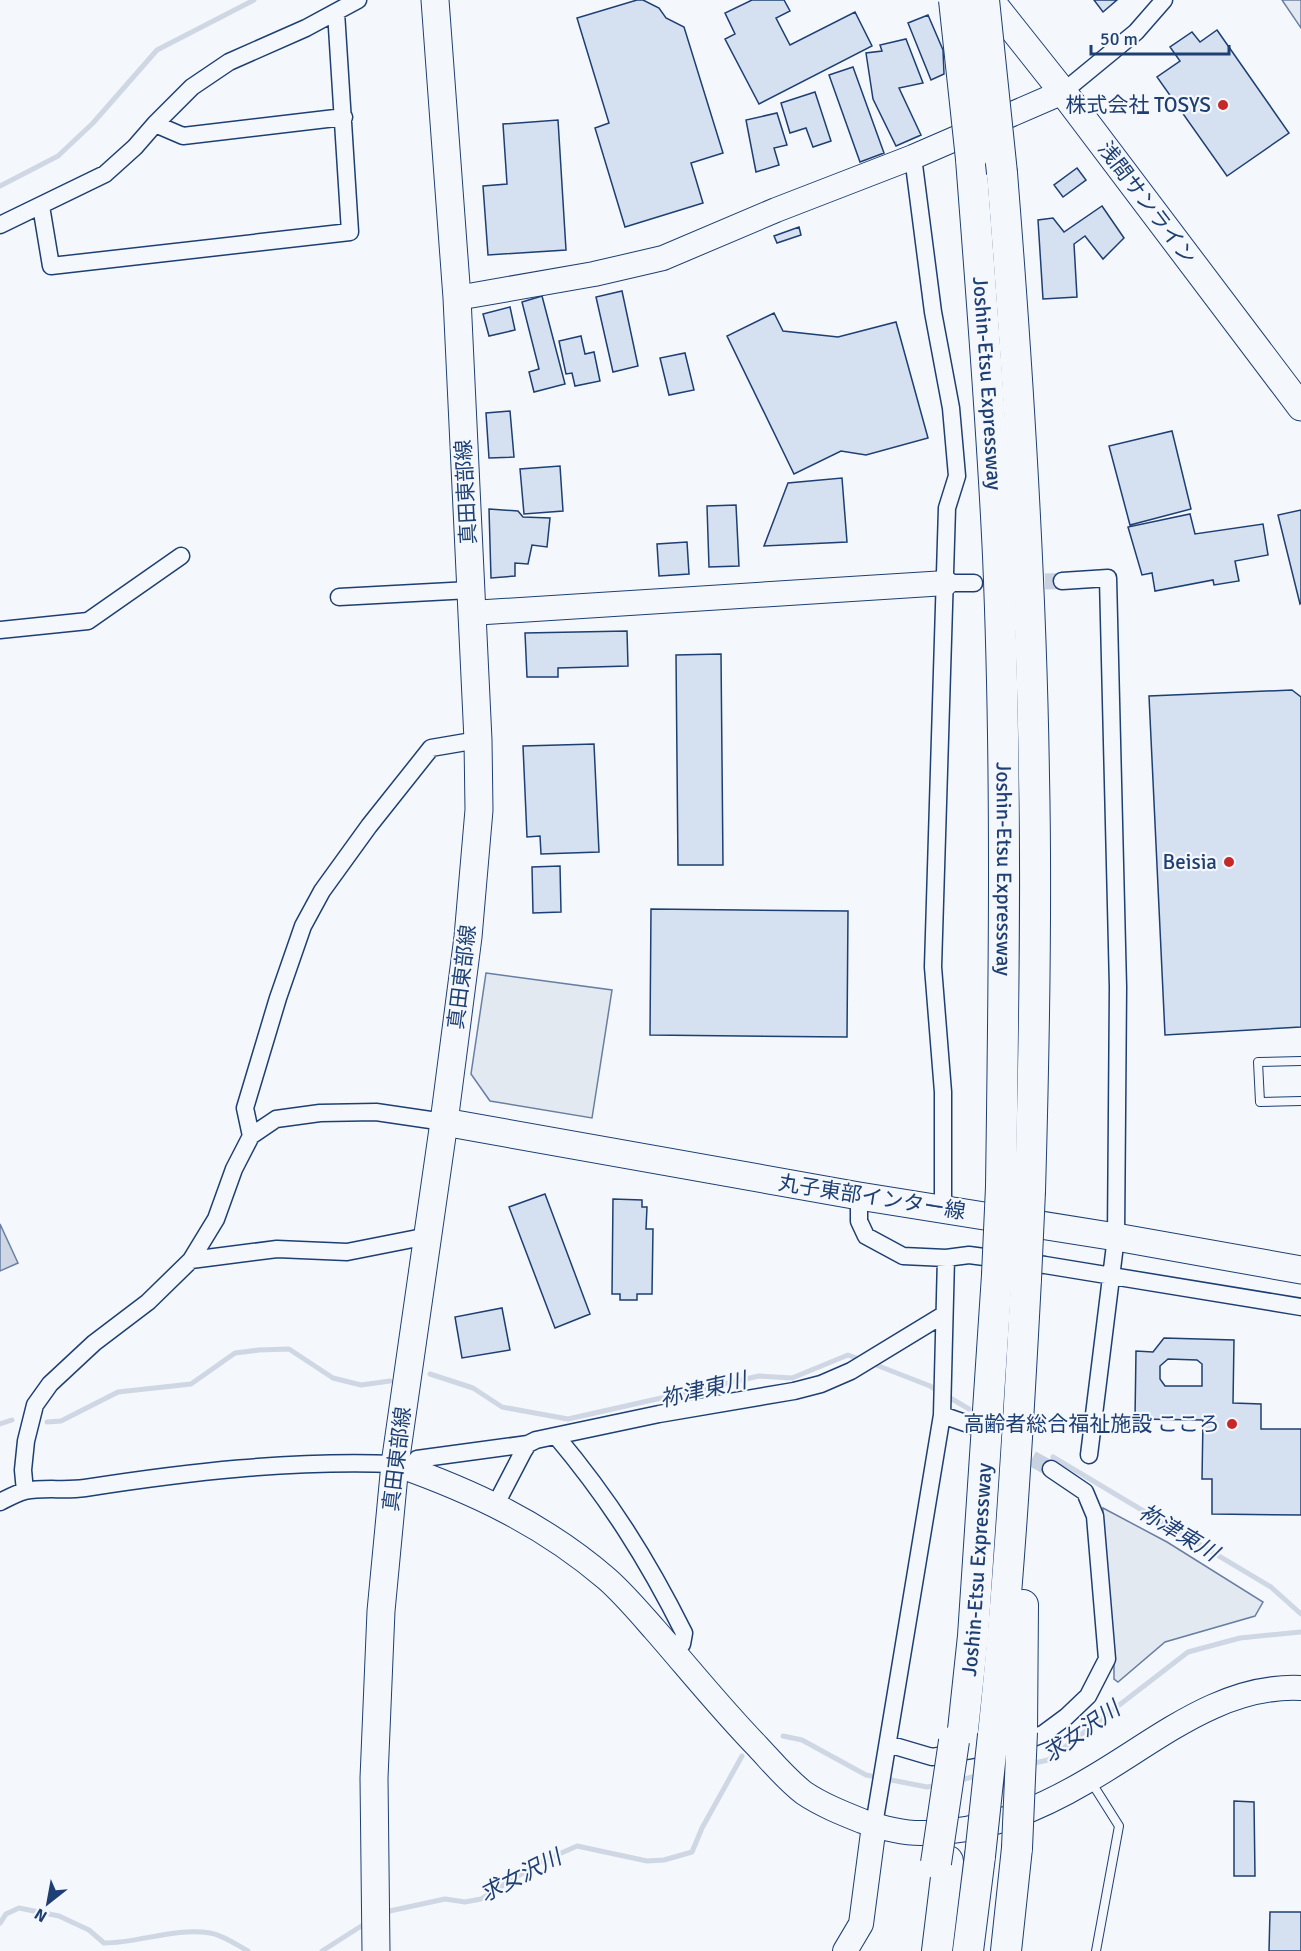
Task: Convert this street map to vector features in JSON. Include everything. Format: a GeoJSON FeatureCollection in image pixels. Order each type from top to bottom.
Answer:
{"type":"FeatureCollection","features":[{"type":"Feature","properties":{"kind":"highway","name":"Joshin-Etsu Expressway"},"geometry":{"type":"LineString","coordinates":[[954,0],[971,159],[999,592],[1004,772],[1001,1187],[1011,1277],[1019,1419],[1004,1631],[968,1951]]}},
{"type":"Feature","properties":{"kind":"highway","name":"Joshin-Etsu Expressway"},"geometry":{"type":"LineString","coordinates":[[942,1862],[973,1636],[982,1521],[1011,1277],[1030,1191],[1036,988],[1034,763],[1027,547],[1017,361],[1002,172],[984,0]]}},
{"type":"Feature","properties":{"kind":"highway"},"geometry":{"type":"LineString","coordinates":[[1006,1951],[1017,1848],[1022,1732],[1024,1572],[1019,1419]]}},
{"type":"Feature","properties":{"kind":"highway"},"geometry":{"type":"LineString","coordinates":[[1017,1848],[1024,1951]]}},
{"type":"Feature","properties":{"kind":"highway"},"geometry":{"type":"LineString","coordinates":[[921,1951],[942,1862]]}},
{"type":"Feature","properties":{"kind":"highway"},"geometry":{"type":"LineString","coordinates":[[938,1951],[942,1862]]}},
{"type":"Feature","properties":{"kind":"main road","name":"真田東部線"},"geometry":{"type":"LineString","coordinates":[[376,1951],[374,1778],[381,1611],[406,1461],[428,1236],[468,937],[479,810],[478,740],[457,298],[435,0]]}},
{"type":"Feature","properties":{"kind":"main road","name":"浅間サンライン"},"geometry":{"type":"LineString","coordinates":[[990,0],[1063,92],[1301,407]]}},
{"type":"Feature","properties":{"kind":"main road","name":"丸子東部インター線"},"geometry":{"type":"LineString","coordinates":[[444,1122],[859,1196],[1116,1237],[1301,1270]]}},
{"type":"Feature","properties":{"kind":"street"},"geometry":{"type":"LineString","coordinates":[[0,225],[105,174],[135,147],[192,87],[229,62],[306,28],[358,0]]}},
{"type":"Feature","properties":{"kind":"street"},"geometry":{"type":"LineString","coordinates":[[457,298],[594,274],[663,258],[776,210],[913,157],[1063,92],[1136,32],[1164,0]]}},
{"type":"Feature","properties":{"kind":"street"},"geometry":{"type":"LineString","coordinates":[[41,206],[51,266],[350,232],[336,12]]}},
{"type":"Feature","properties":{"kind":"street"},"geometry":{"type":"LineString","coordinates":[[155,124],[183,136],[344,117]]}},
{"type":"Feature","properties":{"kind":"street"},"geometry":{"type":"LineString","coordinates":[[913,157],[933,312],[951,408],[957,476],[947,508],[933,967],[943,1092],[944,1209]]}},
{"type":"Feature","properties":{"kind":"street"},"geometry":{"type":"LineString","coordinates":[[0,630],[88,621],[181,556]]}},
{"type":"Feature","properties":{"kind":"street"},"geometry":{"type":"LineString","coordinates":[[1062,581],[1108,578],[1118,987],[1116,1237],[1089,1455]]}},
{"type":"Feature","properties":{"kind":"street"},"geometry":{"type":"LineString","coordinates":[[339,597],[471,602],[974,583]]}},
{"type":"Feature","properties":{"kind":"street"},"geometry":{"type":"LineString","coordinates":[[251,1136],[245,1108],[278,998],[299,938],[322,891],[369,826],[431,748],[478,740]]}},
{"type":"Feature","properties":{"kind":"street"},"geometry":{"type":"LineString","coordinates":[[25,1491],[23,1470],[26,1441],[35,1405],[50,1384],[94,1343],[148,1302],[191,1260],[216,1219],[234,1169],[251,1136],[276,1119],[320,1113],[376,1112],[444,1122]]}},
{"type":"Feature","properties":{"kind":"street"},"geometry":{"type":"LineString","coordinates":[[859,1196],[858,1221],[866,1236],[903,1256],[946,1258],[969,1256],[1045,1265],[1301,1307]]}},
{"type":"Feature","properties":{"kind":"street"},"geometry":{"type":"LineString","coordinates":[[191,1260],[277,1249],[347,1252],[428,1236]]}},
{"type":"Feature","properties":{"kind":"street"},"geometry":{"type":"LineString","coordinates":[[857,1951],[874,1825],[942,1409],[946,1258]]}},
{"type":"Feature","properties":{"kind":"street"},"geometry":{"type":"LineString","coordinates":[[0,1502],[25,1491],[74,1489],[164,1476],[270,1466],[406,1461],[528,1444],[536,1440],[659,1414],[794,1391],[821,1384],[858,1367],[944,1315]]}},
{"type":"Feature","properties":{"kind":"street"},"geometry":{"type":"LineString","coordinates":[[942,1409],[971,1425]]}},
{"type":"Feature","properties":{"kind":"street"},"geometry":{"type":"LineString","coordinates":[[556,1436],[597,1484],[639,1549],[684,1633],[682,1644],[674,1651]]}},
{"type":"Feature","properties":{"kind":"street"},"geometry":{"type":"LineString","coordinates":[[496,1504],[528,1444]]}},
{"type":"Feature","properties":{"kind":"street"},"geometry":{"type":"LineString","coordinates":[[406,1461],[496,1504],[548,1534],[578,1555],[610,1582],[674,1651],[737,1726],[803,1792],[824,1805],[874,1825],[899,1832],[925,1833],[996,1824],[1031,1811],[1090,1780],[1167,1730],[1202,1712],[1232,1699],[1262,1692],[1301,1688]]}},
{"type":"Feature","properties":{"kind":"street"},"geometry":{"type":"LineString","coordinates":[[887,1750],[932,1757],[1028,1740],[1043,1734],[1066,1717],[1088,1696],[1107,1659],[1095,1516],[1085,1492],[1051,1469]]}},
{"type":"Feature","properties":{"kind":"street"},"geometry":{"type":"LineString","coordinates":[[844,1951],[861,1924]]}},
{"type":"Feature","properties":{"kind":"lane"},"geometry":{"type":"LineString","coordinates":[[1301,1061],[1258,1062],[1260,1102],[1301,1101]]}},
{"type":"Feature","properties":{"kind":"lane"},"geometry":{"type":"LineString","coordinates":[[1090,1780],[1119,1826],[1096,1951]]}},
{"type":"Feature","properties":{"kind":"shaded area"},"geometry":{"type":"Polygon","coordinates":[[[1282,0],[1301,0],[1301,28],[1282,0]]]}},
{"type":"Feature","properties":{"kind":"shaded area"},"geometry":{"type":"Polygon","coordinates":[[[486,973],[612,990],[592,1118],[490,1101],[471,1074],[486,973]]]}},
{"type":"Feature","properties":{"kind":"shaded area"},"geometry":{"type":"Polygon","coordinates":[[[0,1224],[18,1263],[0,1271],[0,1224]]]}},
{"type":"Feature","properties":{"kind":"shaded area"},"geometry":{"type":"Polygon","coordinates":[[[1103,1508],[1167,1542],[1263,1602],[1255,1616],[1165,1642],[1118,1682],[1114,1679],[1114,1647],[1101,1545],[1103,1508]]]}},
{"type":"Feature","properties":{"kind":"building"},"geometry":{"type":"Polygon","coordinates":[[[643,0],[659,8],[666,18],[684,27],[723,153],[691,163],[703,203],[625,227],[595,128],[609,123],[577,18],[643,0]]]}},
{"type":"Feature","properties":{"kind":"building"},"geometry":{"type":"Polygon","coordinates":[[[752,0],[784,0],[790,11],[776,18],[790,45],[855,12],[872,46],[759,104],[725,39],[735,34],[725,13],[752,0]]]}},
{"type":"Feature","properties":{"kind":"building"},"geometry":{"type":"Polygon","coordinates":[[[1094,0],[1117,0],[1103,12],[1094,0]]]}},
{"type":"Feature","properties":{"kind":"building"},"geometry":{"type":"Polygon","coordinates":[[[928,15],[943,50],[944,74],[931,80],[908,23],[928,15]]]}},
{"type":"Feature","properties":{"kind":"building","name":"株式会社 TOSYS"},"geometry":{"type":"Polygon","coordinates":[[[1217,30],[1289,133],[1227,176],[1157,77],[1180,61],[1170,47],[1192,32],[1200,42],[1217,30]]]}},
{"type":"Feature","properties":{"kind":"building"},"geometry":{"type":"Polygon","coordinates":[[[906,39],[923,83],[899,88],[921,135],[896,146],[873,99],[866,53],[882,51],[880,45],[906,39]]]}},
{"type":"Feature","properties":{"kind":"building"},"geometry":{"type":"Polygon","coordinates":[[[853,67],[884,153],[860,162],[829,75],[853,67]]]}},
{"type":"Feature","properties":{"kind":"building"},"geometry":{"type":"Polygon","coordinates":[[[815,92],[831,141],[813,147],[806,128],[790,133],[781,103],[815,92]]]}},
{"type":"Feature","properties":{"kind":"building"},"geometry":{"type":"Polygon","coordinates":[[[777,113],[787,145],[774,148],[779,165],[756,172],[746,120],[777,113]]]}},
{"type":"Feature","properties":{"kind":"building"},"geometry":{"type":"Polygon","coordinates":[[[558,120],[566,250],[488,255],[483,186],[507,184],[503,124],[558,120]]]}},
{"type":"Feature","properties":{"kind":"building"},"geometry":{"type":"Polygon","coordinates":[[[1077,168],[1086,180],[1063,197],[1054,185],[1077,168]]]}},
{"type":"Feature","properties":{"kind":"building"},"geometry":{"type":"Polygon","coordinates":[[[1102,206],[1124,238],[1103,259],[1085,236],[1074,244],[1077,297],[1043,299],[1038,220],[1053,218],[1064,232],[1102,206]]]}},
{"type":"Feature","properties":{"kind":"building"},"geometry":{"type":"Polygon","coordinates":[[[799,227],[801,235],[777,243],[774,236],[799,227]]]}},
{"type":"Feature","properties":{"kind":"building"},"geometry":{"type":"Polygon","coordinates":[[[622,291],[638,366],[613,372],[596,297],[622,291]]]}},
{"type":"Feature","properties":{"kind":"building"},"geometry":{"type":"Polygon","coordinates":[[[542,296],[565,384],[534,392],[529,372],[539,369],[522,302],[542,296]]]}},
{"type":"Feature","properties":{"kind":"building"},"geometry":{"type":"Polygon","coordinates":[[[510,307],[515,330],[489,336],[483,314],[510,307]]]}},
{"type":"Feature","properties":{"kind":"building"},"geometry":{"type":"Polygon","coordinates":[[[774,313],[783,331],[838,337],[896,322],[928,438],[866,455],[841,451],[794,474],[727,336],[774,313]]]}},
{"type":"Feature","properties":{"kind":"building"},"geometry":{"type":"Polygon","coordinates":[[[581,336],[585,354],[594,352],[600,381],[575,386],[572,373],[566,374],[559,341],[581,336]]]}},
{"type":"Feature","properties":{"kind":"building"},"geometry":{"type":"Polygon","coordinates":[[[685,353],[694,390],[669,395],[660,358],[685,353]]]}},
{"type":"Feature","properties":{"kind":"building"},"geometry":{"type":"Polygon","coordinates":[[[510,411],[514,457],[489,458],[486,413],[510,411]]]}},
{"type":"Feature","properties":{"kind":"building"},"geometry":{"type":"Polygon","coordinates":[[[1172,431],[1191,509],[1130,525],[1109,446],[1172,431]]]}},
{"type":"Feature","properties":{"kind":"building"},"geometry":{"type":"Polygon","coordinates":[[[560,466],[563,511],[524,514],[520,469],[560,466]]]}},
{"type":"Feature","properties":{"kind":"building"},"geometry":{"type":"Polygon","coordinates":[[[842,478],[847,542],[764,546],[788,483],[842,478]]]}},
{"type":"Feature","properties":{"kind":"building"},"geometry":{"type":"Polygon","coordinates":[[[736,505],[739,566],[709,567],[707,506],[736,505]]]}},
{"type":"Feature","properties":{"kind":"building"},"geometry":{"type":"Polygon","coordinates":[[[489,509],[518,511],[523,517],[550,518],[547,547],[532,545],[528,564],[515,563],[515,576],[491,578],[489,509]]]}},
{"type":"Feature","properties":{"kind":"building"},"geometry":{"type":"Polygon","coordinates":[[[1301,510],[1301,603],[1300,604],[1278,515],[1301,510]]]}},
{"type":"Feature","properties":{"kind":"building"},"geometry":{"type":"Polygon","coordinates":[[[1190,514],[1195,534],[1263,524],[1268,555],[1235,561],[1239,581],[1214,585],[1213,580],[1155,591],[1152,573],[1142,575],[1128,527],[1190,514]]]}},
{"type":"Feature","properties":{"kind":"building"},"geometry":{"type":"Polygon","coordinates":[[[687,542],[689,574],[659,576],[657,544],[687,542]]]}},
{"type":"Feature","properties":{"kind":"building"},"geometry":{"type":"Polygon","coordinates":[[[627,631],[628,666],[558,668],[558,677],[527,677],[525,633],[627,631]]]}},
{"type":"Feature","properties":{"kind":"building"},"geometry":{"type":"Polygon","coordinates":[[[721,654],[723,865],[678,865],[676,655],[721,654]]]}},
{"type":"Feature","properties":{"kind":"building","name":"Beisia"},"geometry":{"type":"Polygon","coordinates":[[[1292,690],[1301,697],[1301,1027],[1165,1035],[1149,696],[1292,690]]]}},
{"type":"Feature","properties":{"kind":"building"},"geometry":{"type":"Polygon","coordinates":[[[594,744],[599,852],[541,854],[540,836],[527,837],[523,746],[594,744]]]}},
{"type":"Feature","properties":{"kind":"building"},"geometry":{"type":"Polygon","coordinates":[[[560,866],[561,912],[533,913],[532,867],[560,866]]]}},
{"type":"Feature","properties":{"kind":"building"},"geometry":{"type":"Polygon","coordinates":[[[651,909],[848,911],[847,1037],[650,1035],[651,909]]]}},
{"type":"Feature","properties":{"kind":"building"},"geometry":{"type":"Polygon","coordinates":[[[545,1194],[590,1314],[555,1328],[509,1207],[545,1194]]]}},
{"type":"Feature","properties":{"kind":"building"},"geometry":{"type":"Polygon","coordinates":[[[613,1199],[642,1200],[642,1207],[647,1207],[646,1229],[653,1229],[652,1294],[637,1294],[637,1300],[620,1300],[620,1294],[612,1294],[613,1199]]]}},
{"type":"Feature","properties":{"kind":"building"},"geometry":{"type":"Polygon","coordinates":[[[502,1308],[510,1350],[462,1358],[455,1317],[502,1308]]]}},
{"type":"Feature","properties":{"kind":"building","name":"高齢者総合福祉施設 こころ"},"geometry":{"type":"Polygon","coordinates":[[[1164,1338],[1234,1340],[1233,1403],[1261,1404],[1261,1429],[1301,1429],[1301,1515],[1212,1514],[1212,1479],[1202,1479],[1203,1420],[1135,1419],[1136,1351],[1153,1352],[1164,1338]],[[1168,1359],[1160,1366],[1160,1379],[1165,1386],[1202,1386],[1202,1364],[1197,1360],[1168,1359]]]}},
{"type":"Feature","properties":{"kind":"building"},"geometry":{"type":"Polygon","coordinates":[[[1234,1801],[1254,1802],[1255,1876],[1234,1876],[1234,1801]]]}},
{"type":"Feature","properties":{"kind":"building"},"geometry":{"type":"Polygon","coordinates":[[[1270,1912],[1301,1912],[1301,1951],[1269,1951],[1270,1912]]]}},
{"type":"Feature","properties":{"kind":"waterway"},"geometry":{"type":"LineString","coordinates":[[0,186],[58,156],[93,123],[157,50],[254,0]]}},
{"type":"Feature","properties":{"kind":"waterway","name":"祢津東川"},"geometry":{"type":"LineString","coordinates":[[47,1422],[61,1421],[118,1392],[191,1384],[235,1353],[259,1350],[289,1349],[333,1378],[361,1385],[390,1381]]}},
{"type":"Feature","properties":{"kind":"waterway","name":"祢津東川"},"geometry":{"type":"LineString","coordinates":[[430,1374],[473,1388],[502,1407],[568,1419],[759,1376],[792,1378],[848,1355],[862,1360]]}},
{"type":"Feature","properties":{"kind":"waterway","name":"祢津東川"},"geometry":{"type":"LineString","coordinates":[[871,1363],[930,1386],[969,1409]]}},
{"type":"Feature","properties":{"kind":"waterway","name":"祢津東川"},"geometry":{"type":"LineString","coordinates":[[0,1424],[12,1420]]}},
{"type":"Feature","properties":{"kind":"waterway","name":"祢津東川"},"geometry":{"type":"LineString","coordinates":[[1053,1457],[1271,1587],[1301,1614]]}},
{"type":"Feature","properties":{"kind":"waterway","name":"求女沢川"},"geometry":{"type":"LineString","coordinates":[[1030,1764],[1048,1760],[1188,1652],[1240,1638],[1301,1632]]}},
{"type":"Feature","properties":{"kind":"waterway","name":"求女沢川"},"geometry":{"type":"LineString","coordinates":[[783,1736],[802,1740],[866,1775],[927,1787],[939,1785]]}},
{"type":"Feature","properties":{"kind":"waterway","name":"求女沢川"},"geometry":{"type":"LineString","coordinates":[[385,1912],[445,1899],[465,1902],[481,1899],[539,1863],[577,1846],[647,1861],[664,1860],[692,1852],[702,1828],[742,1756]]}},
{"type":"Feature","properties":{"kind":"waterway","name":"求女沢川"},"geometry":{"type":"LineString","coordinates":[[957,1781],[980,1775]]}},
{"type":"Feature","properties":{"kind":"waterway","name":"求女沢川"},"geometry":{"type":"LineString","coordinates":[[0,1923],[6,1914],[19,1908],[59,1916],[89,1930],[104,1943],[197,1932],[220,1936],[248,1951]]}},
{"type":"Feature","properties":{"kind":"waterway","name":"求女沢川"},"geometry":{"type":"LineString","coordinates":[[322,1951],[366,1923]]}},
{"type":"Feature","properties":{"kind":"tunnel"},"geometry":{"type":"LineString","coordinates":[[1021,582],[1062,581]]}},
{"type":"Feature","properties":{"kind":"tunnel"},"geometry":{"type":"LineString","coordinates":[[1011,1447],[1051,1469]]}},
{"type":"Feature","properties":{"kind":"place","name":"株式会社 TOSYS"},"geometry":{"type":"Point","coordinates":[1223,105]}},
{"type":"Feature","properties":{"kind":"place","name":"Beisia"},"geometry":{"type":"Point","coordinates":[1229,862]}},
{"type":"Feature","properties":{"kind":"place","name":"高齢者総合福祉施設 こころ"},"geometry":{"type":"Point","coordinates":[1232,1424]}}]}
